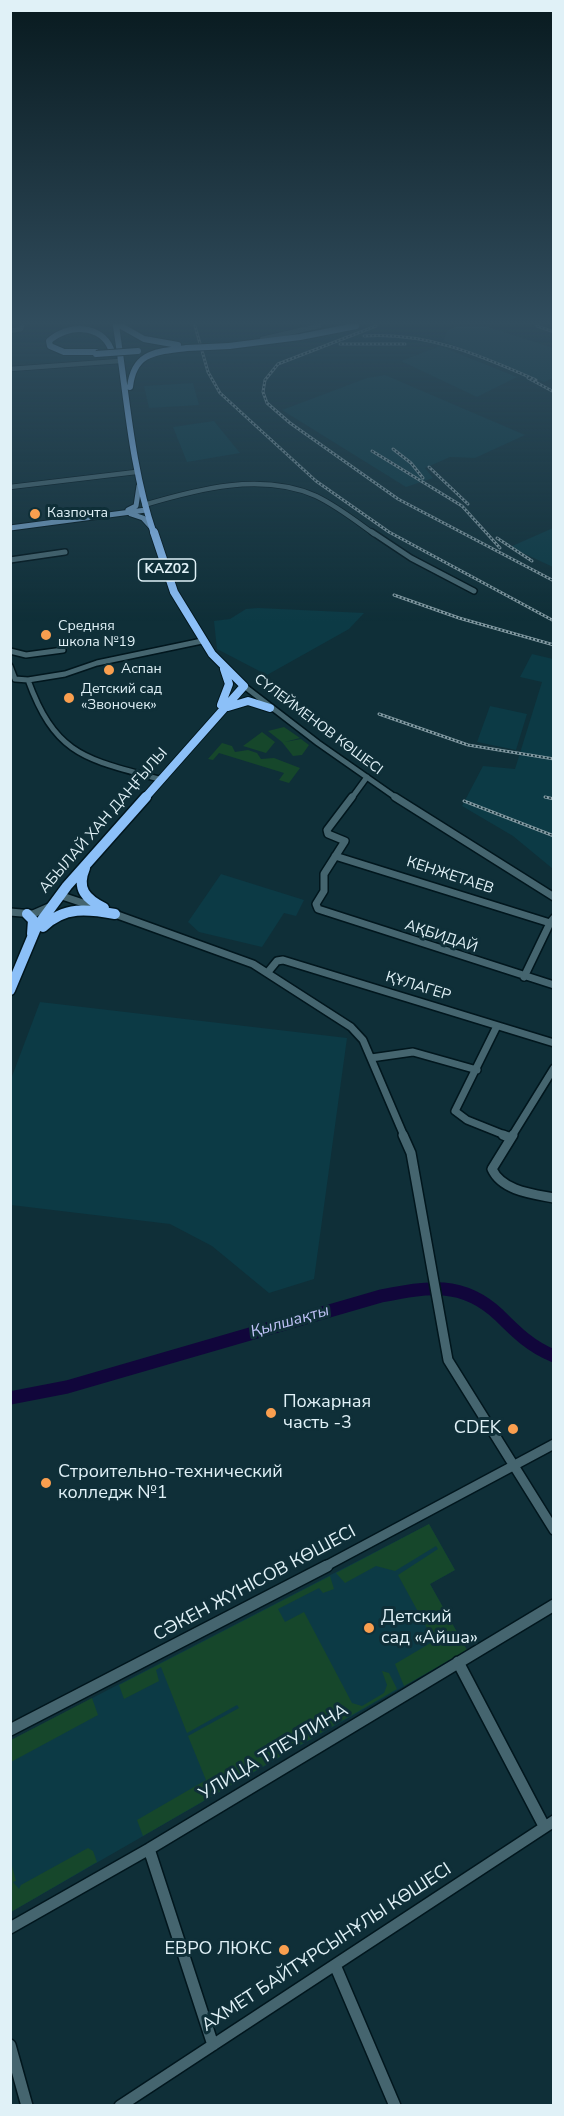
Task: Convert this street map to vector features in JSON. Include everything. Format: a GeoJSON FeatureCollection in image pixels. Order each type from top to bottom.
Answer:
{"type":"FeatureCollection","features":[{"type":"Feature","properties":{"kind":"highway","name":"KАZ02"},"geometry":{"type":"LineString","coordinates":[[128,425],[129,430]]}},
{"type":"Feature","properties":{"kind":"highway","name":"KАZ02"},"geometry":{"type":"LineString","coordinates":[[129,425],[129,430]]}},
{"type":"Feature","properties":{"kind":"highway","name":"СҮЛЕЙМЕНОВ КӨШЕСІ"},"geometry":{"type":"LineString","coordinates":[[129,430],[139,486],[174,592],[202,640],[244,686]]}},
{"type":"Feature","properties":{"kind":"highway","name":"KАZ02"},"geometry":{"type":"LineString","coordinates":[[213,718],[224,701],[229,684],[227,674],[217,659]]}},
{"type":"Feature","properties":{"kind":"highway","name":"АБЫЛАЙ ХАН ДАҢҒЫЛЫ"},"geometry":{"type":"LineString","coordinates":[[10,990],[30,943],[52,904],[64,897],[90,859],[213,718],[244,686]]}},
{"type":"Feature","properties":{"kind":"highway"},"geometry":{"type":"LineString","coordinates":[[213,718],[229,706],[242,701],[255,702],[270,708]]}},
{"type":"Feature","properties":{"kind":"highway"},"geometry":{"type":"LineString","coordinates":[[90,859],[81,876],[81,891],[88,900],[115,914]]}},
{"type":"Feature","properties":{"kind":"highway"},"geometry":{"type":"LineString","coordinates":[[30,943],[49,920],[64,912],[83,909],[115,914]]}},
{"type":"Feature","properties":{"kind":"highway"},"geometry":{"type":"LineString","coordinates":[[27,914],[33,922],[30,943]]}},
{"type":"Feature","properties":{"kind":"main road"},"geometry":{"type":"LineString","coordinates":[[102,516],[134,508],[139,486]]}},
{"type":"Feature","properties":{"kind":"main road"},"geometry":{"type":"LineString","coordinates":[[10,528],[102,516],[145,507]]}},
{"type":"Feature","properties":{"kind":"main road"},"geometry":{"type":"LineString","coordinates":[[102,516],[137,515],[153,530]]}},
{"type":"Feature","properties":{"kind":"street"},"geometry":{"type":"LineString","coordinates":[[10,487],[136,472]]}},
{"type":"Feature","properties":{"kind":"street"},"geometry":{"type":"LineString","coordinates":[[145,507],[205,488],[265,486],[299,490],[320,499],[391,546],[474,591]]}},
{"type":"Feature","properties":{"kind":"street"},"geometry":{"type":"LineString","coordinates":[[10,560],[65,552]]}},
{"type":"Feature","properties":{"kind":"street"},"geometry":{"type":"LineString","coordinates":[[10,666],[15,679],[28,680],[65,674],[97,663],[202,640]]}},
{"type":"Feature","properties":{"kind":"street"},"geometry":{"type":"LineString","coordinates":[[10,651],[26,655],[63,650]]}},
{"type":"Feature","properties":{"kind":"street"},"geometry":{"type":"LineString","coordinates":[[28,680],[59,736],[78,754],[159,779]]}},
{"type":"Feature","properties":{"kind":"street","name":"СҮЛЕЙМЕНОВ КӨШЕСІ"},"geometry":{"type":"LineString","coordinates":[[244,686],[270,708],[450,834],[554,897]]}},
{"type":"Feature","properties":{"kind":"street"},"geometry":{"type":"LineString","coordinates":[[335,856],[344,840],[328,834],[327,830],[367,777]]}},
{"type":"Feature","properties":{"kind":"street","name":"АҚБИДАЙ"},"geometry":{"type":"LineString","coordinates":[[335,856],[324,874],[324,891],[316,904],[322,911],[554,986]]}},
{"type":"Feature","properties":{"kind":"street","name":"КЕНЖЕТАЕВ"},"geometry":{"type":"LineString","coordinates":[[335,856],[551,920]]}},
{"type":"Feature","properties":{"kind":"street"},"geometry":{"type":"LineString","coordinates":[[64,897],[213,947],[268,972],[351,1027],[363,1040],[411,1153],[438,1310],[452,1368],[554,1530]]}},
{"type":"Feature","properties":{"kind":"street"},"geometry":{"type":"LineString","coordinates":[[10,912],[27,914],[42,912],[52,904]]}},
{"type":"Feature","properties":{"kind":"street"},"geometry":{"type":"LineString","coordinates":[[524,977],[551,920]]}},
{"type":"Feature","properties":{"kind":"street","name":"ҚҰЛАГЕР"},"geometry":{"type":"LineString","coordinates":[[268,972],[276,962],[284,960],[554,1043]]}},
{"type":"Feature","properties":{"kind":"street"},"geometry":{"type":"LineString","coordinates":[[498,1026],[455,1111],[467,1120],[510,1138]]}},
{"type":"Feature","properties":{"kind":"street"},"geometry":{"type":"LineString","coordinates":[[371,1058],[413,1052],[477,1070]]}},
{"type":"Feature","properties":{"kind":"street"},"geometry":{"type":"LineString","coordinates":[[554,1068],[494,1163],[493,1174],[505,1183],[554,1198]]}},
{"type":"Feature","properties":{"kind":"street","name":"СӘКЕН ЖҮНІСОВ КӨШЕСІ"},"geometry":{"type":"LineString","coordinates":[[10,1730],[260,1602],[554,1444]]}},
{"type":"Feature","properties":{"kind":"street","name":"УЛИЦА ТЛЕУЛИНА"},"geometry":{"type":"LineString","coordinates":[[10,1928],[148,1849],[554,1605]]}},
{"type":"Feature","properties":{"kind":"street"},"geometry":{"type":"LineString","coordinates":[[458,1662],[549,1823]]}},
{"type":"Feature","properties":{"kind":"street","name":"АХМЕТ БАЙТҰРСЫНҰЛЫ КӨШЕСІ"},"geometry":{"type":"LineString","coordinates":[[120,2106],[549,1823]]}},
{"type":"Feature","properties":{"kind":"street"},"geometry":{"type":"LineString","coordinates":[[148,1849],[213,2045]]}},
{"type":"Feature","properties":{"kind":"street"},"geometry":{"type":"LineString","coordinates":[[335,1965],[395,2106]]}},
{"type":"Feature","properties":{"kind":"street"},"geometry":{"type":"LineString","coordinates":[[10,2044],[27,2106]]}},
{"type":"Feature","properties":{"kind":"shaded area"},"geometry":{"type":"Polygon","coordinates":[[[217,425],[240,453],[187,462],[173,427],[217,425]]]}},
{"type":"Feature","properties":{"kind":"shaded area"},"geometry":{"type":"Polygon","coordinates":[[[306,425],[501,425],[525,435],[475,458],[450,457],[425,468],[433,478],[406,487],[306,425]]]}},
{"type":"Feature","properties":{"kind":"shaded area"},"geometry":{"type":"Polygon","coordinates":[[[553,528],[553,567],[510,547],[553,528]]]}},
{"type":"Feature","properties":{"kind":"shaded area"},"geometry":{"type":"Polygon","coordinates":[[[246,609],[364,613],[349,629],[267,675],[217,649],[214,621],[230,619],[246,609]]]}},
{"type":"Feature","properties":{"kind":"shaded area"},"geometry":{"type":"Polygon","coordinates":[[[532,654],[553,659],[553,869],[513,836],[462,806],[483,766],[515,769],[542,682],[520,677],[532,654]]]}},
{"type":"Feature","properties":{"kind":"shaded area"},"geometry":{"type":"Polygon","coordinates":[[[490,706],[527,714],[516,750],[477,742],[490,706]]]}},
{"type":"Feature","properties":{"kind":"shaded area"},"geometry":{"type":"Polygon","coordinates":[[[221,874],[304,900],[296,916],[284,913],[262,947],[199,932],[188,922],[221,874]]]}},
{"type":"Feature","properties":{"kind":"shaded area"},"geometry":{"type":"Polygon","coordinates":[[[40,1002],[347,1038],[314,1279],[269,1293],[212,1246],[170,1224],[11,1205],[11,1079],[40,1002]]]}},
{"type":"Feature","properties":{"kind":"shaded area"},"geometry":{"type":"Polygon","coordinates":[[[429,1524],[455,1570],[430,1584],[467,1650],[11,1912],[11,1740],[429,1524]]]}},
{"type":"Feature","properties":{"kind":"green space"},"geometry":{"type":"Polygon","coordinates":[[[284,727],[300,738],[285,742],[301,739],[309,745],[302,755],[293,756],[282,742],[268,731],[284,727]]]}},
{"type":"Feature","properties":{"kind":"green space"},"geometry":{"type":"Polygon","coordinates":[[[262,732],[275,742],[266,753],[243,746],[262,732]]]}},
{"type":"Feature","properties":{"kind":"green space"},"geometry":{"type":"Polygon","coordinates":[[[222,743],[232,746],[235,752],[248,750],[257,753],[261,759],[274,758],[300,768],[289,783],[279,780],[284,773],[219,753],[213,760],[208,759],[222,743]]]}},
{"type":"Feature","properties":{"kind":"green space"},"geometry":{"type":"Polygon","coordinates":[[[429,1524],[455,1570],[430,1584],[467,1650],[404,1686],[395,1664],[434,1641],[398,1575],[438,1549],[436,1546],[395,1571],[376,1566],[345,1583],[336,1573],[429,1524]]]}},
{"type":"Feature","properties":{"kind":"green space"},"geometry":{"type":"Polygon","coordinates":[[[330,1576],[334,1589],[323,1593],[319,1588],[278,1609],[285,1622],[304,1612],[352,1703],[362,1706],[384,1693],[387,1685],[382,1671],[389,1673],[397,1689],[143,1836],[137,1820],[206,1780],[188,1736],[239,1708],[237,1705],[187,1733],[161,1667],[156,1670],[159,1681],[124,1699],[119,1685],[330,1576]]]}},
{"type":"Feature","properties":{"kind":"green space"},"geometry":{"type":"Polygon","coordinates":[[[92,1698],[98,1715],[11,1762],[11,1740],[92,1698]]]}},
{"type":"Feature","properties":{"kind":"green space"},"geometry":{"type":"Polygon","coordinates":[[[88,1848],[93,1851],[97,1862],[11,1912],[11,1862],[16,1881],[13,1882],[19,1889],[21,1885],[88,1848]]]}},
{"type":"Feature","properties":{"kind":"waterway","name":"Қылшақты"},"geometry":{"type":"LineString","coordinates":[[10,1398],[67,1387],[381,1296],[414,1290],[443,1289],[471,1296],[499,1315],[531,1344],[554,1356]]}},
{"type":"Feature","properties":{"kind":"railway"},"geometry":{"type":"LineString","coordinates":[[255,425],[316,481],[389,532],[554,621]]}},
{"type":"Feature","properties":{"kind":"railway"},"geometry":{"type":"LineString","coordinates":[[292,425],[398,499],[554,581]]}},
{"type":"Feature","properties":{"kind":"railway"},"geometry":{"type":"LineString","coordinates":[[393,449],[411,463],[423,478]]}},
{"type":"Feature","properties":{"kind":"railway"},"geometry":{"type":"LineString","coordinates":[[372,451],[462,506],[500,548]]}},
{"type":"Feature","properties":{"kind":"railway"},"geometry":{"type":"LineString","coordinates":[[429,467],[468,504]]}},
{"type":"Feature","properties":{"kind":"railway"},"geometry":{"type":"LineString","coordinates":[[497,538],[532,561]]}},
{"type":"Feature","properties":{"kind":"railway"},"geometry":{"type":"LineString","coordinates":[[394,595],[459,618],[554,645]]}},
{"type":"Feature","properties":{"kind":"railway"},"geometry":{"type":"LineString","coordinates":[[379,714],[468,745],[554,759]]}},
{"type":"Feature","properties":{"kind":"railway"},"geometry":{"type":"LineString","coordinates":[[545,797],[554,799]]}},
{"type":"Feature","properties":{"kind":"railway"},"geometry":{"type":"LineString","coordinates":[[464,801],[554,836]]}},
{"type":"Feature","properties":{"kind":"place","name":"Казпочта"},"geometry":{"type":"Point","coordinates":[35,514]}},
{"type":"Feature","properties":{"kind":"place","name":"Средняя школа №19"},"geometry":{"type":"Point","coordinates":[46,635]}},
{"type":"Feature","properties":{"kind":"place","name":"Аспан"},"geometry":{"type":"Point","coordinates":[109,670]}},
{"type":"Feature","properties":{"kind":"place","name":"Детский сад «Звоночек»"},"geometry":{"type":"Point","coordinates":[69,698]}},
{"type":"Feature","properties":{"kind":"place","name":"Пожарная часть -3"},"geometry":{"type":"Point","coordinates":[271,1413]}},
{"type":"Feature","properties":{"kind":"place","name":"CDEK"},"geometry":{"type":"Point","coordinates":[513,1429]}},
{"type":"Feature","properties":{"kind":"place","name":"Строительно-технический колледж №1"},"geometry":{"type":"Point","coordinates":[46,1483]}},
{"type":"Feature","properties":{"kind":"place","name":"Детский сад «Айша»"},"geometry":{"type":"Point","coordinates":[369,1628]}},
{"type":"Feature","properties":{"kind":"place","name":"ЕВРО ЛЮКС"},"geometry":{"type":"Point","coordinates":[284,1950]}}]}
